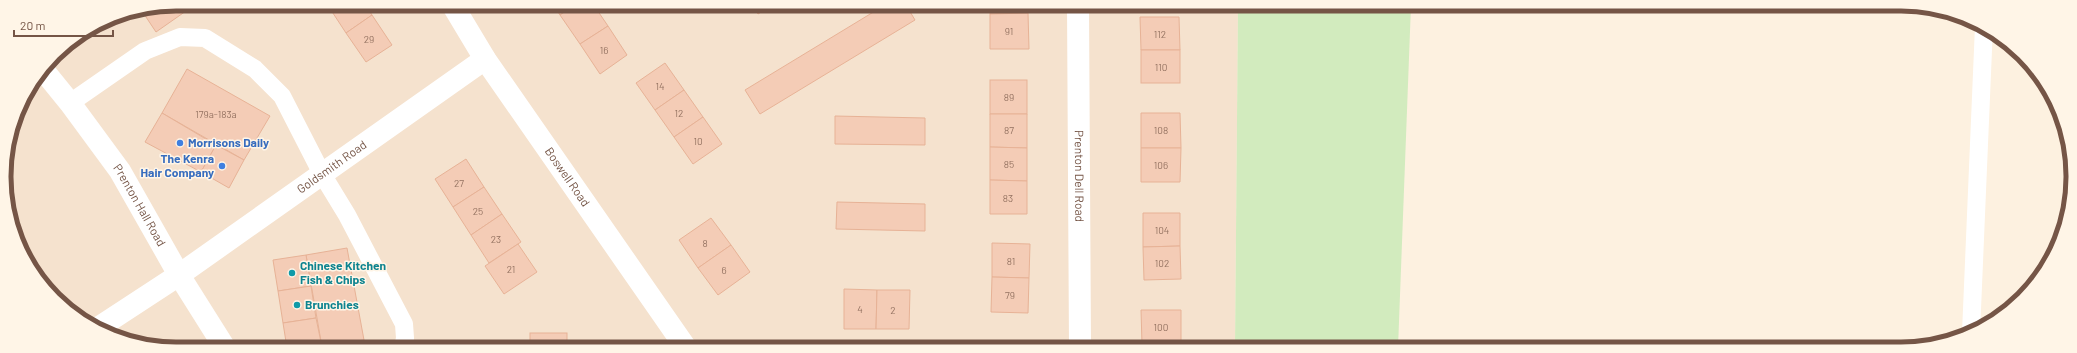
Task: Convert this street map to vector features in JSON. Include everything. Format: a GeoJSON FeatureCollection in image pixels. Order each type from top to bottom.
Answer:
{"type":"FeatureCollection","features":[{"type":"Feature","properties":{"kind":"street","name":"Boswell Road"},"geometry":{"type":"LineString","coordinates":[[456,11],[485,59],[682,342]]}},
{"type":"Feature","properties":{"kind":"street","name":"Prenton Dell Road"},"geometry":{"type":"LineString","coordinates":[[1078,11],[1080,342]]}},
{"type":"Feature","properties":{"kind":"street","name":"Goldsmith Road"},"geometry":{"type":"LineString","coordinates":[[103,325],[179,275],[485,59]]}},
{"type":"Feature","properties":{"kind":"street","name":"Prenton Hall Road"},"geometry":{"type":"LineString","coordinates":[[46,74],[70,103],[120,171],[179,275],[221,342]]}},
{"type":"Feature","properties":{"kind":"lane"},"geometry":{"type":"LineString","coordinates":[[1971,326],[1984,33]]}},
{"type":"Feature","properties":{"kind":"lane"},"geometry":{"type":"LineString","coordinates":[[70,103],[145,51],[180,37],[205,38],[255,69],[282,96],[322,174],[348,215],[404,324],[406,338],[405,342]]}},
{"type":"Feature","properties":{"kind":"shaded area"},"geometry":{"type":"Polygon","coordinates":[[[1238,11],[1235,342],[155,341],[123,333],[103,325],[76,308],[59,294],[45,277],[28,250],[20,230],[12,198],[11,166],[14,144],[28,103],[45,76],[59,59],[94,33],[123,20],[155,12],[1238,11]]]}},
{"type":"Feature","properties":{"kind":"green space"},"geometry":{"type":"Polygon","coordinates":[[[1238,11],[1411,11],[1398,342],[1235,342],[1238,11]]]}},
{"type":"Feature","properties":{"kind":"building"},"geometry":{"type":"Polygon","coordinates":[[[166,11],[186,11],[156,32],[144,14],[166,11]]]}},
{"type":"Feature","properties":{"kind":"building"},"geometry":{"type":"Polygon","coordinates":[[[332,11],[369,11],[372,15],[346,33],[332,11]]]}},
{"type":"Feature","properties":{"kind":"building"},"geometry":{"type":"Polygon","coordinates":[[[557,11],[566,11],[560,15],[557,11]]]}},
{"type":"Feature","properties":{"kind":"building"},"geometry":{"type":"Polygon","coordinates":[[[566,11],[598,11],[608,26],[580,44],[560,15],[566,11]]]}},
{"type":"Feature","properties":{"kind":"building"},"geometry":{"type":"Polygon","coordinates":[[[875,11],[910,11],[915,20],[760,114],[745,90],[875,11]]]}},
{"type":"Feature","properties":{"kind":"building"},"geometry":{"type":"Polygon","coordinates":[[[990,11],[1028,11],[1028,13],[990,14],[990,11]]]}},
{"type":"Feature","properties":{"kind":"building"},"geometry":{"type":"Polygon","coordinates":[[[1028,13],[1029,49],[990,49],[990,14],[1028,13]]]}},
{"type":"Feature","properties":{"kind":"building"},"geometry":{"type":"Polygon","coordinates":[[[372,15],[392,45],[366,62],[346,33],[372,15]]]}},
{"type":"Feature","properties":{"kind":"building"},"geometry":{"type":"Polygon","coordinates":[[[1140,17],[1179,17],[1180,50],[1141,50],[1140,17]]]}},
{"type":"Feature","properties":{"kind":"building"},"geometry":{"type":"Polygon","coordinates":[[[608,26],[627,55],[600,74],[580,44],[608,26]]]}},
{"type":"Feature","properties":{"kind":"building"},"geometry":{"type":"Polygon","coordinates":[[[1141,50],[1180,50],[1180,83],[1141,83],[1141,50]]]}},
{"type":"Feature","properties":{"kind":"building"},"geometry":{"type":"Polygon","coordinates":[[[665,63],[684,90],[655,110],[636,83],[665,63]]]}},
{"type":"Feature","properties":{"kind":"building"},"geometry":{"type":"Polygon","coordinates":[[[187,69],[270,116],[244,160],[162,113],[187,69]]]}},
{"type":"Feature","properties":{"kind":"building"},"geometry":{"type":"Polygon","coordinates":[[[990,80],[1027,80],[1027,114],[990,114],[990,80]]]}},
{"type":"Feature","properties":{"kind":"building"},"geometry":{"type":"Polygon","coordinates":[[[684,90],[703,117],[674,137],[655,110],[684,90]]]}},
{"type":"Feature","properties":{"kind":"building","name":"Morrisons Daily"},"geometry":{"type":"Polygon","coordinates":[[[162,113],[216,145],[201,172],[145,142],[162,113]]]}},
{"type":"Feature","properties":{"kind":"building"},"geometry":{"type":"Polygon","coordinates":[[[1141,113],[1180,113],[1181,148],[1141,148],[1141,113]]]}},
{"type":"Feature","properties":{"kind":"building"},"geometry":{"type":"Polygon","coordinates":[[[990,114],[1027,114],[1027,148],[990,147],[990,114]]]}},
{"type":"Feature","properties":{"kind":"building"},"geometry":{"type":"Polygon","coordinates":[[[835,116],[925,118],[925,145],[835,144],[835,116]]]}},
{"type":"Feature","properties":{"kind":"building"},"geometry":{"type":"Polygon","coordinates":[[[703,117],[722,144],[693,164],[674,137],[703,117]]]}},
{"type":"Feature","properties":{"kind":"building","name":"The Kenra Hair Company"},"geometry":{"type":"Polygon","coordinates":[[[216,145],[244,160],[229,188],[201,172],[216,145]]]}},
{"type":"Feature","properties":{"kind":"building"},"geometry":{"type":"Polygon","coordinates":[[[990,147],[1027,148],[1027,181],[990,180],[990,147]]]}},
{"type":"Feature","properties":{"kind":"building"},"geometry":{"type":"Polygon","coordinates":[[[1141,148],[1181,148],[1180,182],[1141,182],[1141,148]]]}},
{"type":"Feature","properties":{"kind":"building"},"geometry":{"type":"Polygon","coordinates":[[[466,159],[484,187],[453,207],[435,179],[466,159]]]}},
{"type":"Feature","properties":{"kind":"building"},"geometry":{"type":"Polygon","coordinates":[[[990,180],[1027,181],[1027,214],[990,214],[990,180]]]}},
{"type":"Feature","properties":{"kind":"building"},"geometry":{"type":"Polygon","coordinates":[[[484,187],[502,214],[471,235],[453,207],[484,187]]]}},
{"type":"Feature","properties":{"kind":"building"},"geometry":{"type":"Polygon","coordinates":[[[837,202],[925,204],[925,231],[836,229],[837,202]]]}},
{"type":"Feature","properties":{"kind":"building"},"geometry":{"type":"Polygon","coordinates":[[[1143,213],[1180,213],[1180,246],[1143,247],[1143,213]]]}},
{"type":"Feature","properties":{"kind":"building"},"geometry":{"type":"Polygon","coordinates":[[[502,214],[521,242],[489,263],[471,235],[502,214]]]}},
{"type":"Feature","properties":{"kind":"building"},"geometry":{"type":"Polygon","coordinates":[[[711,218],[731,245],[698,268],[679,240],[711,218]]]}},
{"type":"Feature","properties":{"kind":"building"},"geometry":{"type":"Polygon","coordinates":[[[992,243],[1030,244],[1029,278],[992,277],[992,243]]]}},
{"type":"Feature","properties":{"kind":"building"},"geometry":{"type":"Polygon","coordinates":[[[518,244],[537,272],[504,294],[485,266],[518,244]]]}},
{"type":"Feature","properties":{"kind":"building"},"geometry":{"type":"Polygon","coordinates":[[[731,245],[750,272],[718,295],[698,268],[731,245]]]}},
{"type":"Feature","properties":{"kind":"building"},"geometry":{"type":"Polygon","coordinates":[[[1180,246],[1181,279],[1144,280],[1143,247],[1180,246]]]}},
{"type":"Feature","properties":{"kind":"building"},"geometry":{"type":"Polygon","coordinates":[[[347,248],[364,340],[352,342],[321,342],[306,255],[347,248]]]}},
{"type":"Feature","properties":{"kind":"building","name":"Chinese Kitchen Fish & Chips"},"geometry":{"type":"Polygon","coordinates":[[[306,255],[311,286],[278,291],[273,260],[306,255]]]}},
{"type":"Feature","properties":{"kind":"building"},"geometry":{"type":"Polygon","coordinates":[[[992,277],[1029,278],[1028,313],[991,312],[992,277]]]}},
{"type":"Feature","properties":{"kind":"building","name":"Brunchies"},"geometry":{"type":"Polygon","coordinates":[[[311,286],[316,318],[283,323],[278,291],[311,286]]]}},
{"type":"Feature","properties":{"kind":"building"},"geometry":{"type":"Polygon","coordinates":[[[844,289],[877,290],[876,329],[844,329],[844,289]]]}},
{"type":"Feature","properties":{"kind":"building"},"geometry":{"type":"Polygon","coordinates":[[[877,290],[910,290],[909,329],[876,329],[877,290]]]}},
{"type":"Feature","properties":{"kind":"building"},"geometry":{"type":"Polygon","coordinates":[[[1141,310],[1181,310],[1181,342],[1142,342],[1141,310]]]}},
{"type":"Feature","properties":{"kind":"building"},"geometry":{"type":"Polygon","coordinates":[[[316,318],[321,342],[286,342],[283,323],[316,318]]]}},
{"type":"Feature","properties":{"kind":"building"},"geometry":{"type":"Polygon","coordinates":[[[530,333],[567,333],[567,342],[530,342],[530,333]]]}},
{"type":"Feature","properties":{"kind":"place","name":"Morrisons Daily"},"geometry":{"type":"Point","coordinates":[180,143]}},
{"type":"Feature","properties":{"kind":"place","name":"The Kenra Hair Company"},"geometry":{"type":"Point","coordinates":[222,166]}},
{"type":"Feature","properties":{"kind":"place","name":"Chinese Kitchen Fish & Chips"},"geometry":{"type":"Point","coordinates":[292,273]}},
{"type":"Feature","properties":{"kind":"place","name":"Brunchies"},"geometry":{"type":"Point","coordinates":[297,305]}}]}
